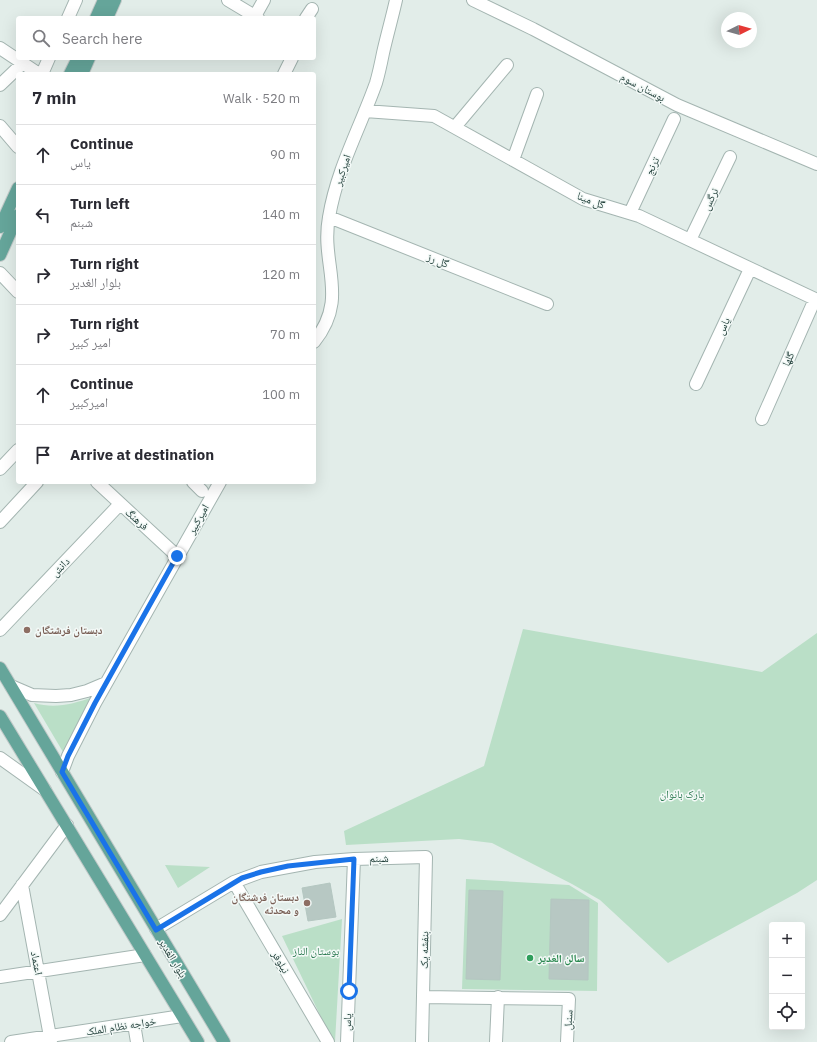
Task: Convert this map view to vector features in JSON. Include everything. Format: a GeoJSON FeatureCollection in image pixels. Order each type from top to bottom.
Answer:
{"type":"FeatureCollection","features":[{"type":"Feature","properties":{"kind":"main road"},"geometry":{"type":"LineString","coordinates":[[97,16],[104,0]]}},
{"type":"Feature","properties":{"kind":"main road"},"geometry":{"type":"LineString","coordinates":[[108,16],[115,0]]}},
{"type":"Feature","properties":{"kind":"main road"},"geometry":{"type":"LineString","coordinates":[[71,72],[77,60]]}},
{"type":"Feature","properties":{"kind":"main road"},"geometry":{"type":"LineString","coordinates":[[83,72],[88,60]]}},
{"type":"Feature","properties":{"kind":"main road"},"geometry":{"type":"LineString","coordinates":[[1,220],[16,192]]}},
{"type":"Feature","properties":{"kind":"main road"},"geometry":{"type":"LineString","coordinates":[[0,254],[16,219]]}},
{"type":"Feature","properties":{"kind":"main road","name":"بلوار الغدیر"},"geometry":{"type":"LineString","coordinates":[[0,668],[224,1042]]}},
{"type":"Feature","properties":{"kind":"main road","name":"بلوار الغدیر"},"geometry":{"type":"LineString","coordinates":[[0,716],[198,1042]]}},
{"type":"Feature","properties":{"kind":"street"},"geometry":{"type":"LineString","coordinates":[[69,16],[76,0]]}},
{"type":"Feature","properties":{"kind":"street"},"geometry":{"type":"LineString","coordinates":[[228,0],[249,16],[264,0]]}},
{"type":"Feature","properties":{"kind":"street","name":"امیرکبیر"},"geometry":{"type":"LineString","coordinates":[[316,338],[329,318],[332,303],[333,283],[327,250],[327,236],[329,217],[337,182],[349,147],[377,80],[396,0]]}},
{"type":"Feature","properties":{"kind":"street","name":"بوستان سوم"},"geometry":{"type":"LineString","coordinates":[[473,0],[533,29],[677,104],[817,164]]}},
{"type":"Feature","properties":{"kind":"street"},"geometry":{"type":"LineString","coordinates":[[0,48],[16,59]]}},
{"type":"Feature","properties":{"kind":"street"},"geometry":{"type":"LineString","coordinates":[[18,60],[37,72]]}},
{"type":"Feature","properties":{"kind":"street"},"geometry":{"type":"LineString","coordinates":[[41,72],[48,60]]}},
{"type":"Feature","properties":{"kind":"street"},"geometry":{"type":"LineString","coordinates":[[285,72],[291,60]]}},
{"type":"Feature","properties":{"kind":"street"},"geometry":{"type":"LineString","coordinates":[[0,86],[22,63]]}},
{"type":"Feature","properties":{"kind":"street"},"geometry":{"type":"LineString","coordinates":[[455,128],[506,65]]}},
{"type":"Feature","properties":{"kind":"street"},"geometry":{"type":"LineString","coordinates":[[513,160],[537,94]]}},
{"type":"Feature","properties":{"kind":"street","name":"گل مینا"},"geometry":{"type":"LineString","coordinates":[[365,111],[434,116],[583,199],[639,216],[816,300]]}},
{"type":"Feature","properties":{"kind":"street","name":"ترنج"},"geometry":{"type":"LineString","coordinates":[[630,213],[674,119]]}},
{"type":"Feature","properties":{"kind":"street"},"geometry":{"type":"LineString","coordinates":[[0,126],[16,145]]}},
{"type":"Feature","properties":{"kind":"street","name":"نرگس"},"geometry":{"type":"LineString","coordinates":[[690,240],[730,157]]}},
{"type":"Feature","properties":{"kind":"street","name":"گل رز"},"geometry":{"type":"LineString","coordinates":[[329,217],[547,304]]}},
{"type":"Feature","properties":{"kind":"street","name":"یاس"},"geometry":{"type":"LineString","coordinates":[[696,384],[750,269]]}},
{"type":"Feature","properties":{"kind":"street"},"geometry":{"type":"LineString","coordinates":[[0,273],[16,290]]}},
{"type":"Feature","properties":{"kind":"street","name":"گلها"},"geometry":{"type":"LineString","coordinates":[[762,419],[816,300]]}},
{"type":"Feature","properties":{"kind":"street"},"geometry":{"type":"LineString","coordinates":[[0,469],[16,452]]}},
{"type":"Feature","properties":{"kind":"street"},"geometry":{"type":"LineString","coordinates":[[0,522],[35,484]]}},
{"type":"Feature","properties":{"kind":"street","name":"فرهنگ"},"geometry":{"type":"LineString","coordinates":[[100,484],[177,556]]}},
{"type":"Feature","properties":{"kind":"street"},"geometry":{"type":"LineString","coordinates":[[195,484],[202,491]]}},
{"type":"Feature","properties":{"kind":"street","name":"امیرکبیر"},"geometry":{"type":"LineString","coordinates":[[62,772],[75,742],[106,683],[219,484]]}},
{"type":"Feature","properties":{"kind":"street","name":"دانش"},"geometry":{"type":"LineString","coordinates":[[0,630],[120,504]]}},
{"type":"Feature","properties":{"kind":"street"},"geometry":{"type":"LineString","coordinates":[[11,686],[32,695],[56,696],[71,695],[87,691],[106,683]]}},
{"type":"Feature","properties":{"kind":"street"},"geometry":{"type":"LineString","coordinates":[[0,758],[45,790]]}},
{"type":"Feature","properties":{"kind":"street"},"geometry":{"type":"LineString","coordinates":[[0,915],[67,825]]}},
{"type":"Feature","properties":{"kind":"street","name":"شبنم"},"geometry":{"type":"LineString","coordinates":[[156,930],[234,882],[261,872],[288,866],[354,859],[426,857]]}},
{"type":"Feature","properties":{"kind":"street","name":"بنفشه یک"},"geometry":{"type":"LineString","coordinates":[[422,1042],[426,857]]}},
{"type":"Feature","properties":{"kind":"street","name":"یاس"},"geometry":{"type":"LineString","coordinates":[[347,1042],[354,859]]}},
{"type":"Feature","properties":{"kind":"street","name":"نیلوفر"},"geometry":{"type":"LineString","coordinates":[[234,882],[328,1042]]}},
{"type":"Feature","properties":{"kind":"street","name":"اعتماد"},"geometry":{"type":"LineString","coordinates":[[22,885],[51,1039]]}},
{"type":"Feature","properties":{"kind":"street"},"geometry":{"type":"LineString","coordinates":[[0,977],[145,955]]}},
{"type":"Feature","properties":{"kind":"street"},"geometry":{"type":"LineString","coordinates":[[423,997],[498,997],[496,1042]]}},
{"type":"Feature","properties":{"kind":"street","name":"سنبل"},"geometry":{"type":"LineString","coordinates":[[498,997],[570,999],[568,1042]]}},
{"type":"Feature","properties":{"kind":"street","name":"خواجه نظام الملک"},"geometry":{"type":"LineString","coordinates":[[11,1042],[51,1039],[182,1016]]}},
{"type":"Feature","properties":{"kind":"street"},"geometry":{"type":"LineString","coordinates":[[134,1024],[137,1042]]}},
{"type":"Feature","properties":{"kind":"green space","name":"پارک بانوان"},"geometry":{"type":"Polygon","coordinates":[[[523,629],[762,672],[817,633],[817,880],[797,893],[668,963],[600,900],[492,843],[459,839],[346,845],[344,831],[484,766],[523,629]]]}},
{"type":"Feature","properties":{"kind":"green space"},"geometry":{"type":"Polygon","coordinates":[[[93,697],[63,752],[34,703],[57,706],[78,702],[93,697]]]}},
{"type":"Feature","properties":{"kind":"green space"},"geometry":{"type":"Polygon","coordinates":[[[165,865],[210,867],[178,888],[165,865]]]}},
{"type":"Feature","properties":{"kind":"green space","name":"سالن الغدیر"},"geometry":{"type":"Polygon","coordinates":[[[466,879],[569,885],[598,903],[597,991],[462,989],[466,879]]]}},
{"type":"Feature","properties":{"kind":"green space","name":"بوستان الناز"},"geometry":{"type":"Polygon","coordinates":[[[342,919],[335,1042],[333,1042],[282,936],[342,919]]]}},
{"type":"Feature","properties":{"kind":"building"},"geometry":{"type":"Polygon","coordinates":[[[330,883],[336,917],[308,921],[302,888],[330,883]]]}},
{"type":"Feature","properties":{"kind":"building"},"geometry":{"type":"Polygon","coordinates":[[[469,890],[503,891],[500,980],[466,979],[469,890]]]}},
{"type":"Feature","properties":{"kind":"building"},"geometry":{"type":"Polygon","coordinates":[[[551,899],[589,900],[588,980],[549,979],[551,899]]]}},
{"type":"Feature","properties":{"kind":"place","name":"دبستان فرشتگان"},"geometry":{"type":"Point","coordinates":[27,630]}},
{"type":"Feature","properties":{"kind":"place","name":"دبستان فرشتگان و محدثه"},"geometry":{"type":"Point","coordinates":[307,903]}},
{"type":"Feature","properties":{"kind":"place","name":"سالن الغدیر"},"geometry":{"type":"Point","coordinates":[530,958]}},
{"type":"Feature","properties":{"kind":"route"},"geometry":{"type":"LineString","coordinates":[[177,556],[95,703],[68,756],[62,772],[156,930],[242,878],[288,866],[354,859],[349,991]]}}]}
